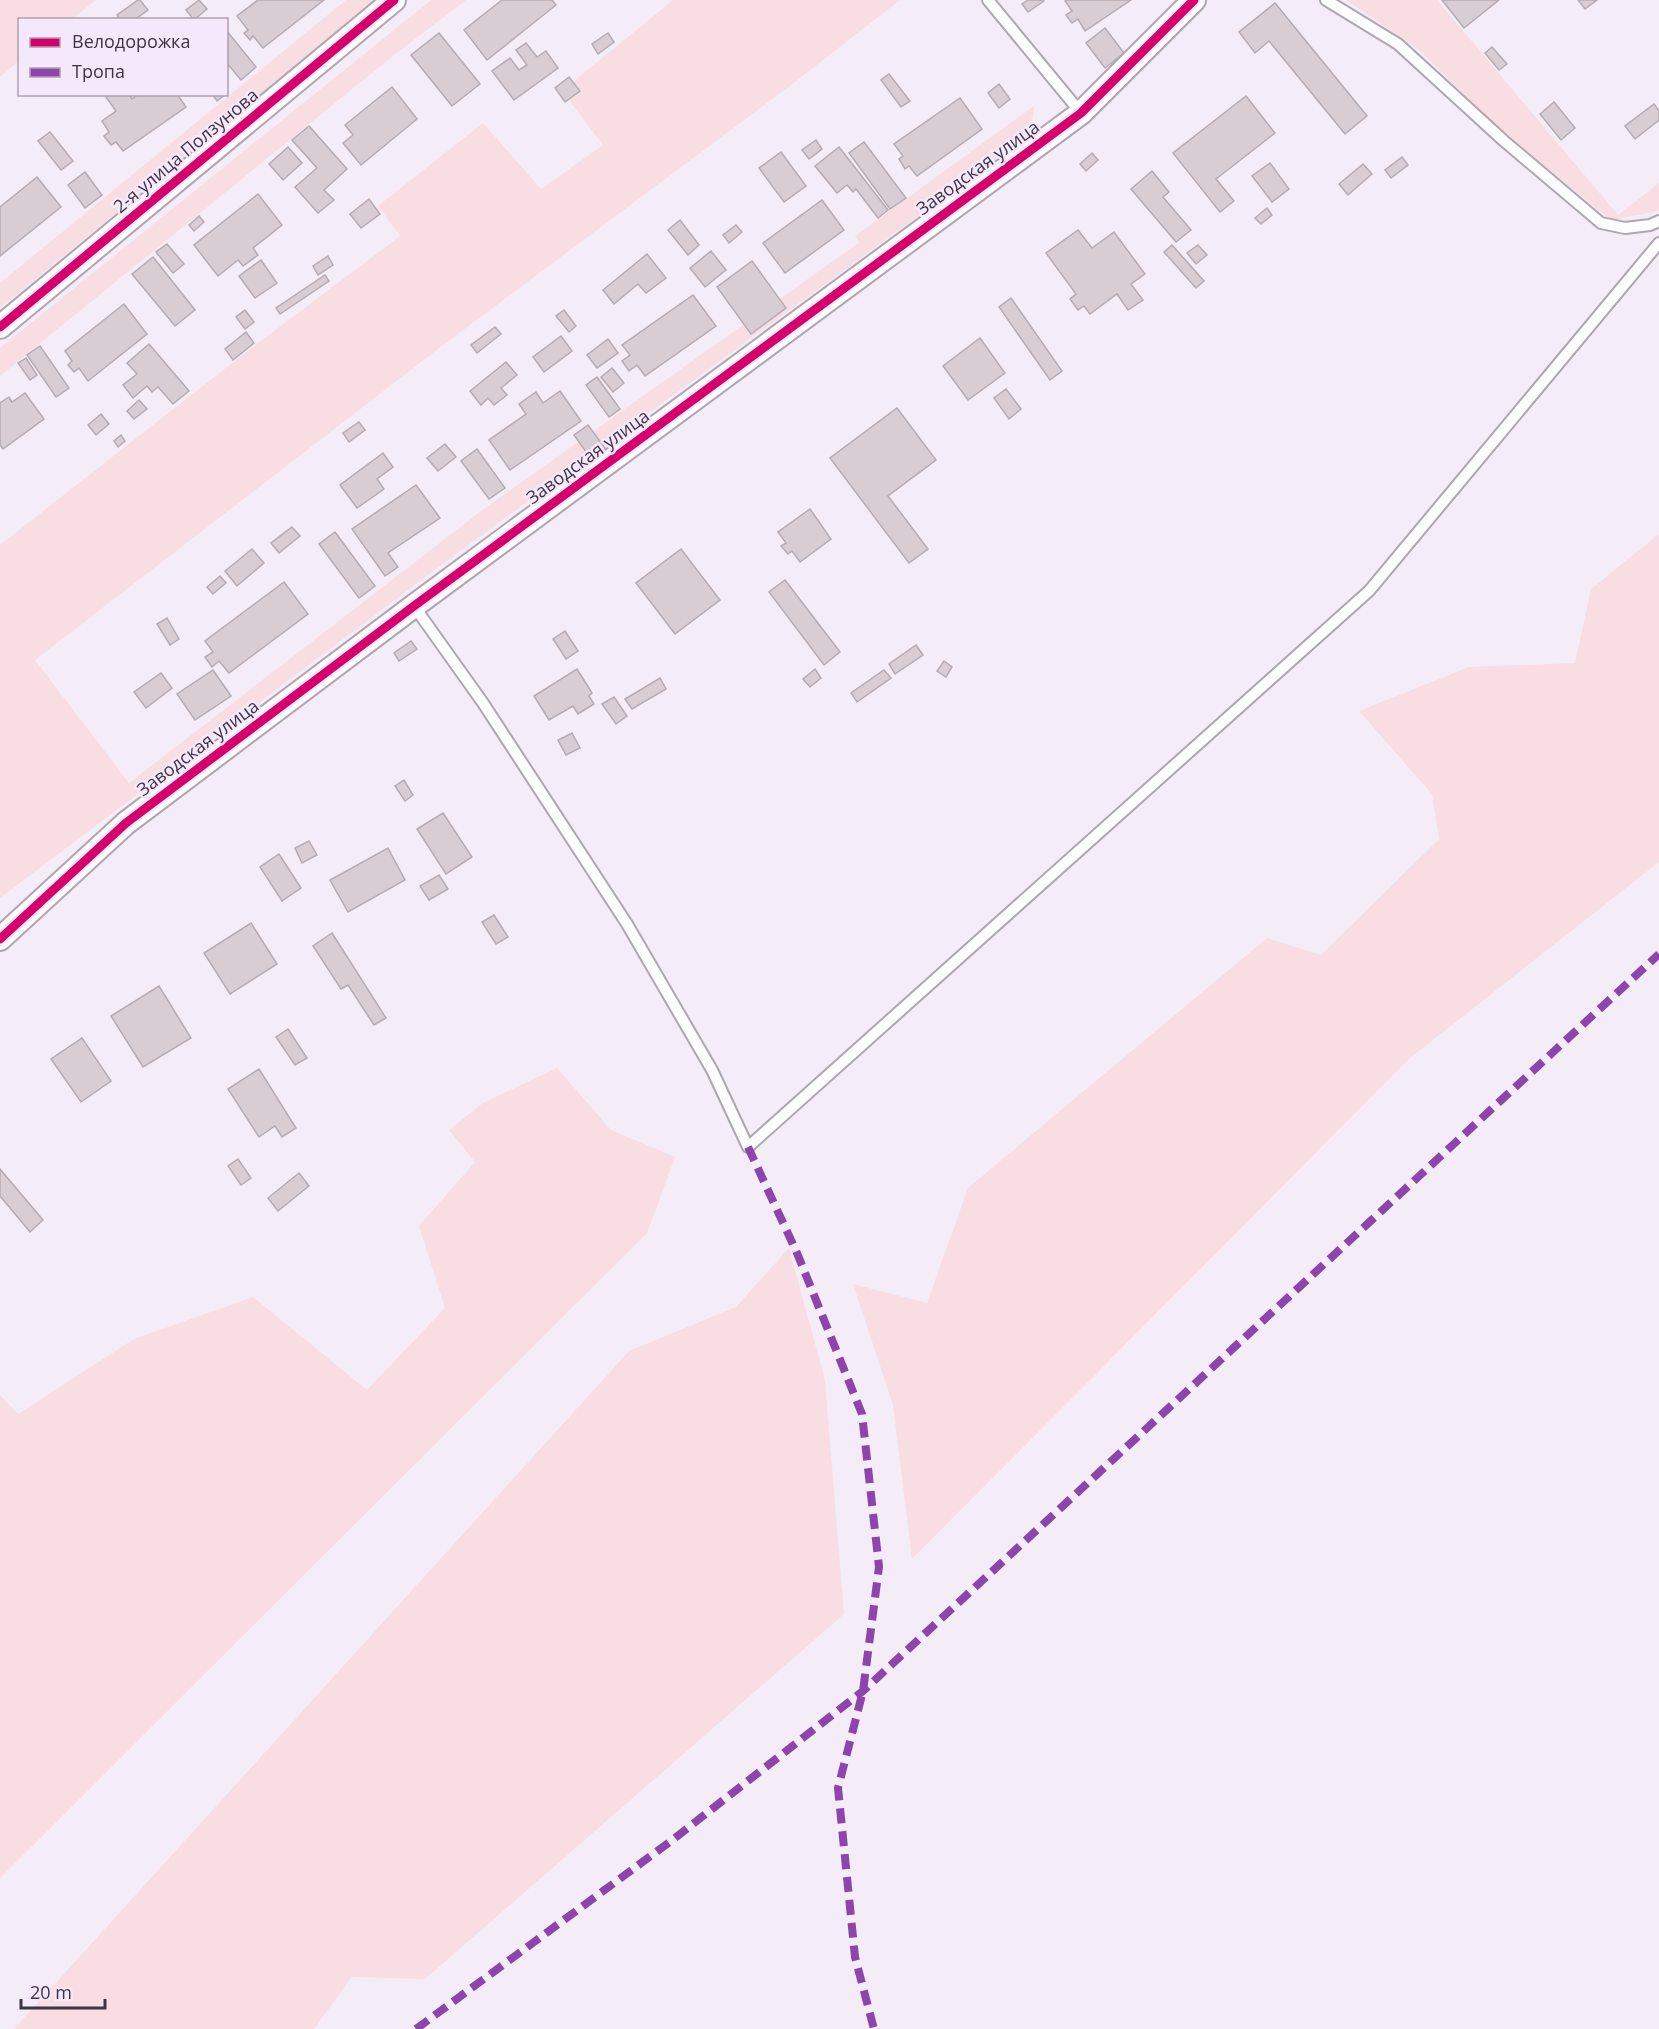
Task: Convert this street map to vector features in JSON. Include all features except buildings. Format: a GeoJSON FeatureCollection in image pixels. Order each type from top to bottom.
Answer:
{"type":"FeatureCollection","features":[{"type":"Feature","properties":{"kind":"street","name":"2-я улица Ползунова"},"geometry":{"type":"LineString","coordinates":[[0,327],[394,0]]}},
{"type":"Feature","properties":{"kind":"street","name":"Заводская улица"},"geometry":{"type":"LineString","coordinates":[[0,939],[126,823],[414,606],[1081,113],[1194,0]]}},
{"type":"Feature","properties":{"kind":"lane"},"geometry":{"type":"LineString","coordinates":[[988,0],[1081,113]]}},
{"type":"Feature","properties":{"kind":"lane"},"geometry":{"type":"LineString","coordinates":[[1326,0],[1398,44],[1504,141],[1601,223],[1625,228],[1650,225],[1659,221]]}},
{"type":"Feature","properties":{"kind":"lane"},"geometry":{"type":"LineString","coordinates":[[414,606],[483,703],[627,924],[712,1070],[748,1146],[1368,591],[1659,243]]}},
{"type":"Feature","properties":{"kind":"shaded area"},"geometry":{"type":"Polygon","coordinates":[[[0,0],[96,0],[73,18],[18,18],[18,62],[0,77],[0,0]]]}},
{"type":"Feature","properties":{"kind":"shaded area"},"geometry":{"type":"Polygon","coordinates":[[[346,0],[376,0],[0,308],[0,283],[346,0]]]}},
{"type":"Feature","properties":{"kind":"shaded area"},"geometry":{"type":"Polygon","coordinates":[[[431,0],[466,0],[389,59],[0,376],[0,348],[431,0]]]}},
{"type":"Feature","properties":{"kind":"shaded area"},"geometry":{"type":"Polygon","coordinates":[[[673,0],[900,0],[791,85],[447,342],[35,660],[129,783],[485,508],[860,242],[855,236],[1034,106],[1031,124],[1022,140],[452,557],[0,898],[0,545],[232,363],[400,236],[378,206],[483,123],[541,189],[603,145],[562,91],[673,0]]]}},
{"type":"Feature","properties":{"kind":"shaded area"},"geometry":{"type":"Polygon","coordinates":[[[1346,0],[1437,0],[1618,215],[1659,183],[1659,211],[1611,220],[1503,133],[1418,49],[1346,0]]]}},
{"type":"Feature","properties":{"kind":"shaded area"},"geometry":{"type":"Polygon","coordinates":[[[1659,534],[1659,862],[1410,1058],[912,1559],[893,1405],[853,1284],[927,1303],[968,1188],[1267,938],[1321,955],[1439,839],[1432,794],[1359,711],[1469,667],[1575,663],[1591,589],[1659,534]]]}},
{"type":"Feature","properties":{"kind":"shaded area"},"geometry":{"type":"Polygon","coordinates":[[[557,1068],[611,1130],[675,1157],[647,1233],[0,1878],[0,1395],[18,1414],[134,1339],[253,1297],[367,1390],[445,1308],[419,1226],[475,1162],[449,1130],[483,1103],[557,1068]]]}},
{"type":"Feature","properties":{"kind":"shaded area"},"geometry":{"type":"Polygon","coordinates":[[[789,1248],[825,1380],[844,1614],[425,1979],[352,1977],[314,2029],[14,2029],[629,1351],[736,1307],[789,1248]]]}},
{"type":"Feature","properties":{"kind":"marked path"},"geometry":{"type":"LineString","coordinates":[[416,2029],[671,1841],[863,1691],[1659,954]]}},
{"type":"Feature","properties":{"kind":"marked path"},"geometry":{"type":"LineString","coordinates":[[748,1147],[797,1253],[862,1414],[879,1567],[863,1691],[838,1788],[855,1957],[874,2029]]}},
{"type":"Feature","properties":{"kind":"cycle path"},"geometry":{"type":"LineString","coordinates":[[0,327],[394,0]]}},
{"type":"Feature","properties":{"kind":"cycle path"},"geometry":{"type":"LineString","coordinates":[[0,939],[126,823],[414,606],[1081,113],[1194,0]]}}]}
